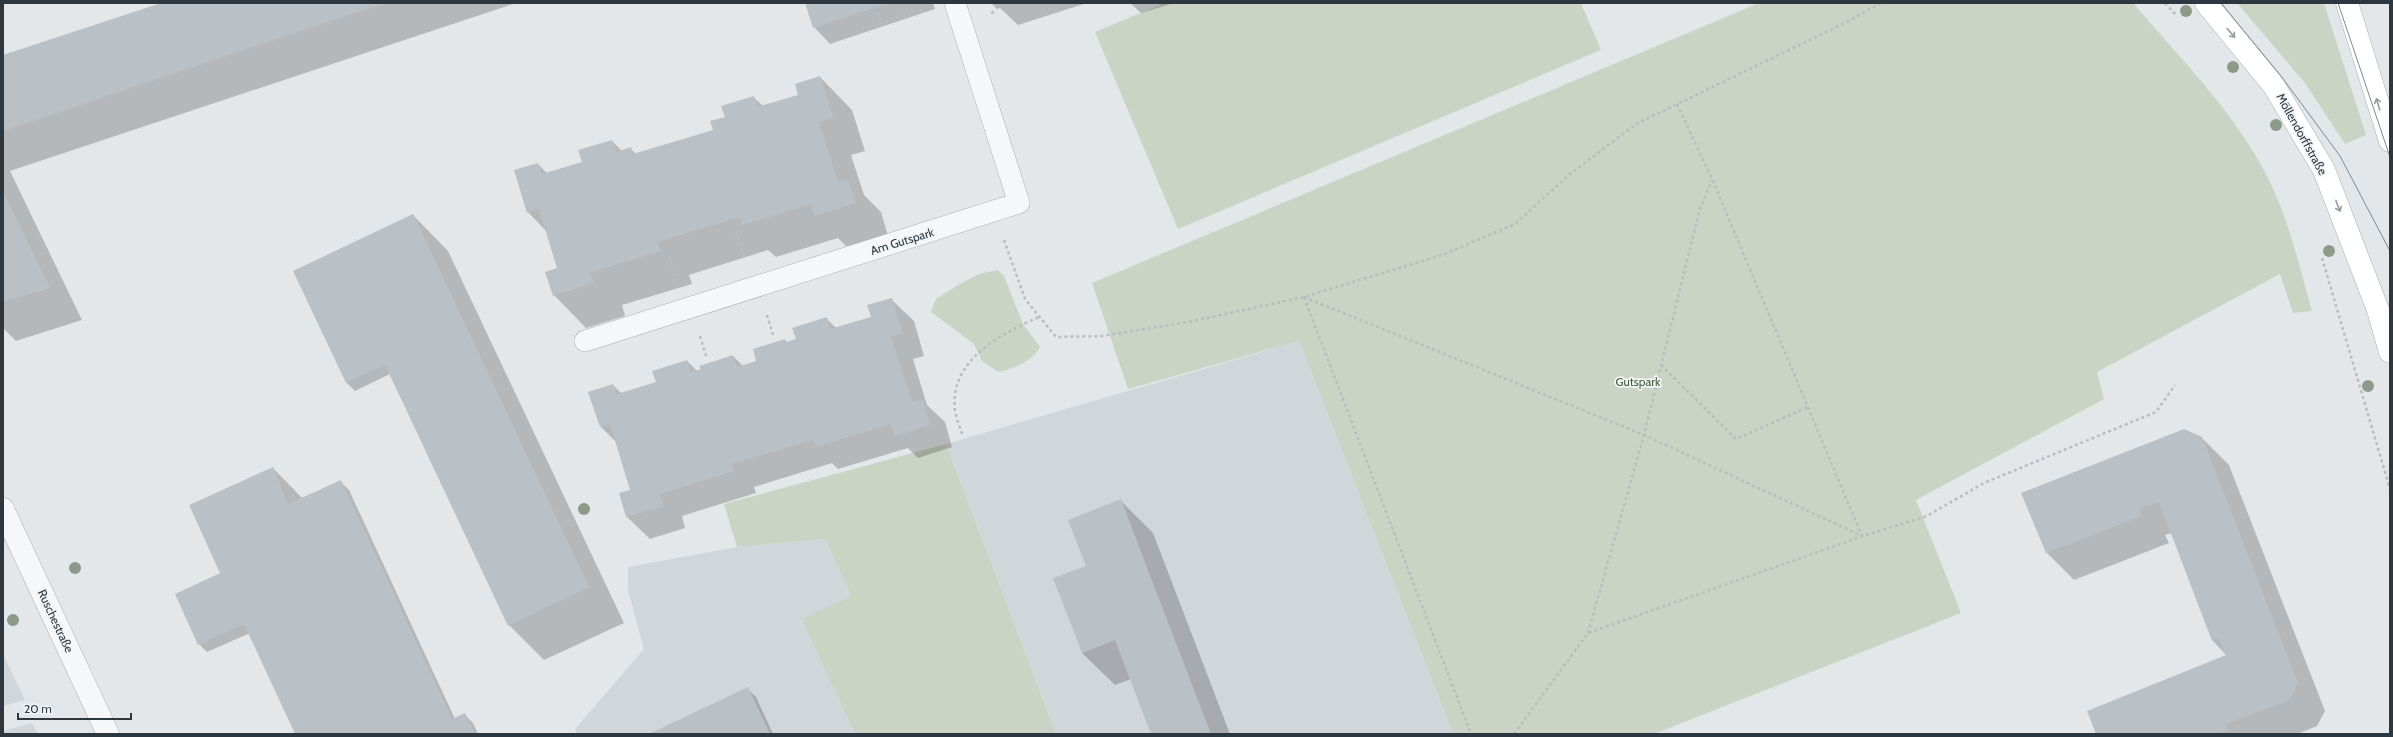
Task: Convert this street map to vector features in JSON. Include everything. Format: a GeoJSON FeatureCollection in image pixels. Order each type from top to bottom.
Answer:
{"type":"FeatureCollection","features":[{"type":"Feature","properties":{"kind":"main road","name":"Möllendorffstraße"},"geometry":{"type":"LineString","coordinates":[[2206,3],[2274,86],[2324,170],[2378,310],[2390,352]]}},
{"type":"Feature","properties":{"kind":"main road"},"geometry":{"type":"LineString","coordinates":[[2347,3],[2390,141]]}},
{"type":"Feature","properties":{"kind":"street","name":"Ruschestraße"},"geometry":{"type":"LineString","coordinates":[[3,509],[108,734]]}},
{"type":"Feature","properties":{"kind":"lane","name":"Am Gutspark"},"geometry":{"type":"LineString","coordinates":[[585,341],[1019,203],[956,3]]}},
{"type":"Feature","properties":{"kind":"path"},"geometry":{"type":"LineString","coordinates":[[994,212],[1025,299],[1056,337],[1102,336],[1188,322],[1304,297],[1442,255],[1516,224],[1570,174],[1636,124],[1845,23],[1881,3]]}},
{"type":"Feature","properties":{"kind":"path"},"geometry":{"type":"LineString","coordinates":[[2166,3],[2180,20]]}},
{"type":"Feature","properties":{"kind":"path"},"geometry":{"type":"LineString","coordinates":[[862,29],[930,7]]}},
{"type":"Feature","properties":{"kind":"path"},"geometry":{"type":"LineString","coordinates":[[878,12],[881,23]]}},
{"type":"Feature","properties":{"kind":"path"},"geometry":{"type":"LineString","coordinates":[[1677,104],[1712,179],[1863,536]]}},
{"type":"Feature","properties":{"kind":"path"},"geometry":{"type":"LineString","coordinates":[[1514,734],[1588,633],[1644,435],[1700,208],[1712,179]]}},
{"type":"Feature","properties":{"kind":"path"},"geometry":{"type":"LineString","coordinates":[[2322,257],[2390,489]]}},
{"type":"Feature","properties":{"kind":"path"},"geometry":{"type":"LineString","coordinates":[[1304,297],[1644,435],[1863,536]]}},
{"type":"Feature","properties":{"kind":"path"},"geometry":{"type":"LineString","coordinates":[[1304,297],[1471,734]]}},
{"type":"Feature","properties":{"kind":"path"},"geometry":{"type":"LineString","coordinates":[[962,434],[956,404],[957,386],[967,365],[984,348],[1010,330],[1039,317]]}},
{"type":"Feature","properties":{"kind":"path"},"geometry":{"type":"LineString","coordinates":[[1661,365],[1736,439],[1808,407]]}},
{"type":"Feature","properties":{"kind":"path"},"geometry":{"type":"LineString","coordinates":[[1588,633],[1863,536],[1927,516],[1984,483],[2156,412],[2175,385]]}},
{"type":"Feature","properties":{"kind":"shaded area"},"geometry":{"type":"Polygon","coordinates":[[[1299,341],[1453,734],[1056,734],[946,444],[1299,341]]]}},
{"type":"Feature","properties":{"kind":"shaded area"},"geometry":{"type":"Polygon","coordinates":[[[825,539],[851,596],[801,619],[855,734],[577,734],[575,729],[644,649],[628,590],[628,567],[737,547],[825,539]]]}},
{"type":"Feature","properties":{"kind":"shaded area"},"geometry":{"type":"Polygon","coordinates":[[[3,654],[25,700],[3,706],[3,654]]]}},
{"type":"Feature","properties":{"kind":"shaded area"},"geometry":{"type":"Polygon","coordinates":[[[32,723],[38,734],[3,734],[3,731],[32,723]]]}},
{"type":"Feature","properties":{"kind":"green space"},"geometry":{"type":"Polygon","coordinates":[[[1165,3],[1581,3],[1601,50],[1178,229],[1095,32],[1165,3]]]}},
{"type":"Feature","properties":{"kind":"green space","name":"Gutspark"},"geometry":{"type":"Polygon","coordinates":[[[1759,3],[2133,3],[2218,101],[2248,143],[2261,165],[2285,218],[2297,255],[2312,311],[2293,313],[2280,274],[2097,372],[2104,399],[1916,500],[1961,613],[1654,734],[1453,734],[1299,341],[1128,389],[1092,283],[1759,3]]]}},
{"type":"Feature","properties":{"kind":"green space"},"geometry":{"type":"Polygon","coordinates":[[[2237,3],[2324,3],[2366,135],[2345,144],[2305,83],[2237,3]]]}},
{"type":"Feature","properties":{"kind":"green space"},"geometry":{"type":"Polygon","coordinates":[[[998,270],[1004,276],[1023,324],[1040,347],[1037,352],[1022,364],[998,372],[982,361],[974,344],[931,312],[936,299],[958,285],[979,274],[998,270]]]}},
{"type":"Feature","properties":{"kind":"green space"},"geometry":{"type":"Polygon","coordinates":[[[946,444],[1056,734],[855,734],[801,619],[851,596],[825,539],[737,547],[724,504],[946,444]]]}},
{"type":"Feature","properties":{"kind":"building"},"geometry":{"type":"Polygon","coordinates":[[[161,3],[385,3],[3,131],[3,55],[161,3]]]}},
{"type":"Feature","properties":{"kind":"building"},"geometry":{"type":"Polygon","coordinates":[[[805,3],[889,3],[813,28],[805,3]]]}},
{"type":"Feature","properties":{"kind":"building"},"geometry":{"type":"Polygon","coordinates":[[[820,76],[833,118],[819,122],[838,182],[848,179],[856,203],[814,216],[811,204],[742,225],[740,217],[658,242],[660,251],[590,273],[594,283],[553,296],[545,272],[557,268],[539,209],[527,213],[514,170],[538,163],[542,174],[582,162],[578,150],[612,140],[616,152],[631,147],[633,154],[713,130],[710,121],[725,117],[721,106],[754,96],[757,107],[798,95],[795,84],[820,76]]]}},
{"type":"Feature","properties":{"kind":"building"},"geometry":{"type":"Polygon","coordinates":[[[3,191],[50,288],[3,302],[3,191]]]}},
{"type":"Feature","properties":{"kind":"building"},"geometry":{"type":"Polygon","coordinates":[[[413,214],[589,587],[508,626],[385,365],[346,383],[293,271],[413,214]]]}},
{"type":"Feature","properties":{"kind":"building"},"geometry":{"type":"Polygon","coordinates":[[[892,298],[902,333],[891,337],[912,402],[923,399],[930,425],[895,436],[891,424],[815,447],[813,440],[732,464],[734,471],[660,494],[664,506],[626,517],[619,493],[630,490],[610,424],[600,427],[588,392],[613,384],[617,394],[656,382],[652,371],[687,360],[691,372],[701,369],[699,366],[733,355],[737,367],[756,361],[753,349],[785,339],[786,342],[796,339],[792,328],[827,317],[830,329],[871,317],[867,305],[892,298]]]}},
{"type":"Feature","properties":{"kind":"building"},"geometry":{"type":"Polygon","coordinates":[[[2184,429],[2202,437],[2298,683],[2290,700],[2226,724],[2228,730],[2217,734],[2096,734],[2087,711],[2226,655],[2218,638],[2212,641],[2159,502],[2139,508],[2142,516],[2046,553],[2021,493],[2184,429]]]}},
{"type":"Feature","properties":{"kind":"building"},"geometry":{"type":"Polygon","coordinates":[[[273,467],[288,504],[341,480],[452,719],[465,713],[475,734],[295,734],[244,624],[198,645],[175,594],[220,573],[189,505],[273,467]]]}},
{"type":"Feature","properties":{"kind":"building"},"geometry":{"type":"Polygon","coordinates":[[[1121,499],[1211,734],[1151,734],[1115,640],[1082,653],[1053,578],[1086,566],[1068,520],[1121,499]]]}},
{"type":"Feature","properties":{"kind":"building"},"geometry":{"type":"Polygon","coordinates":[[[748,687],[770,734],[649,734],[748,687]]]}},
{"type":"Feature","properties":{"kind":"tram line"},"geometry":{"type":"LineString","coordinates":[[2221,3],[2281,76],[2340,156],[2390,251]]}},
{"type":"Feature","properties":{"kind":"tram line"},"geometry":{"type":"LineString","coordinates":[[2338,3],[2390,157]]}}]}
